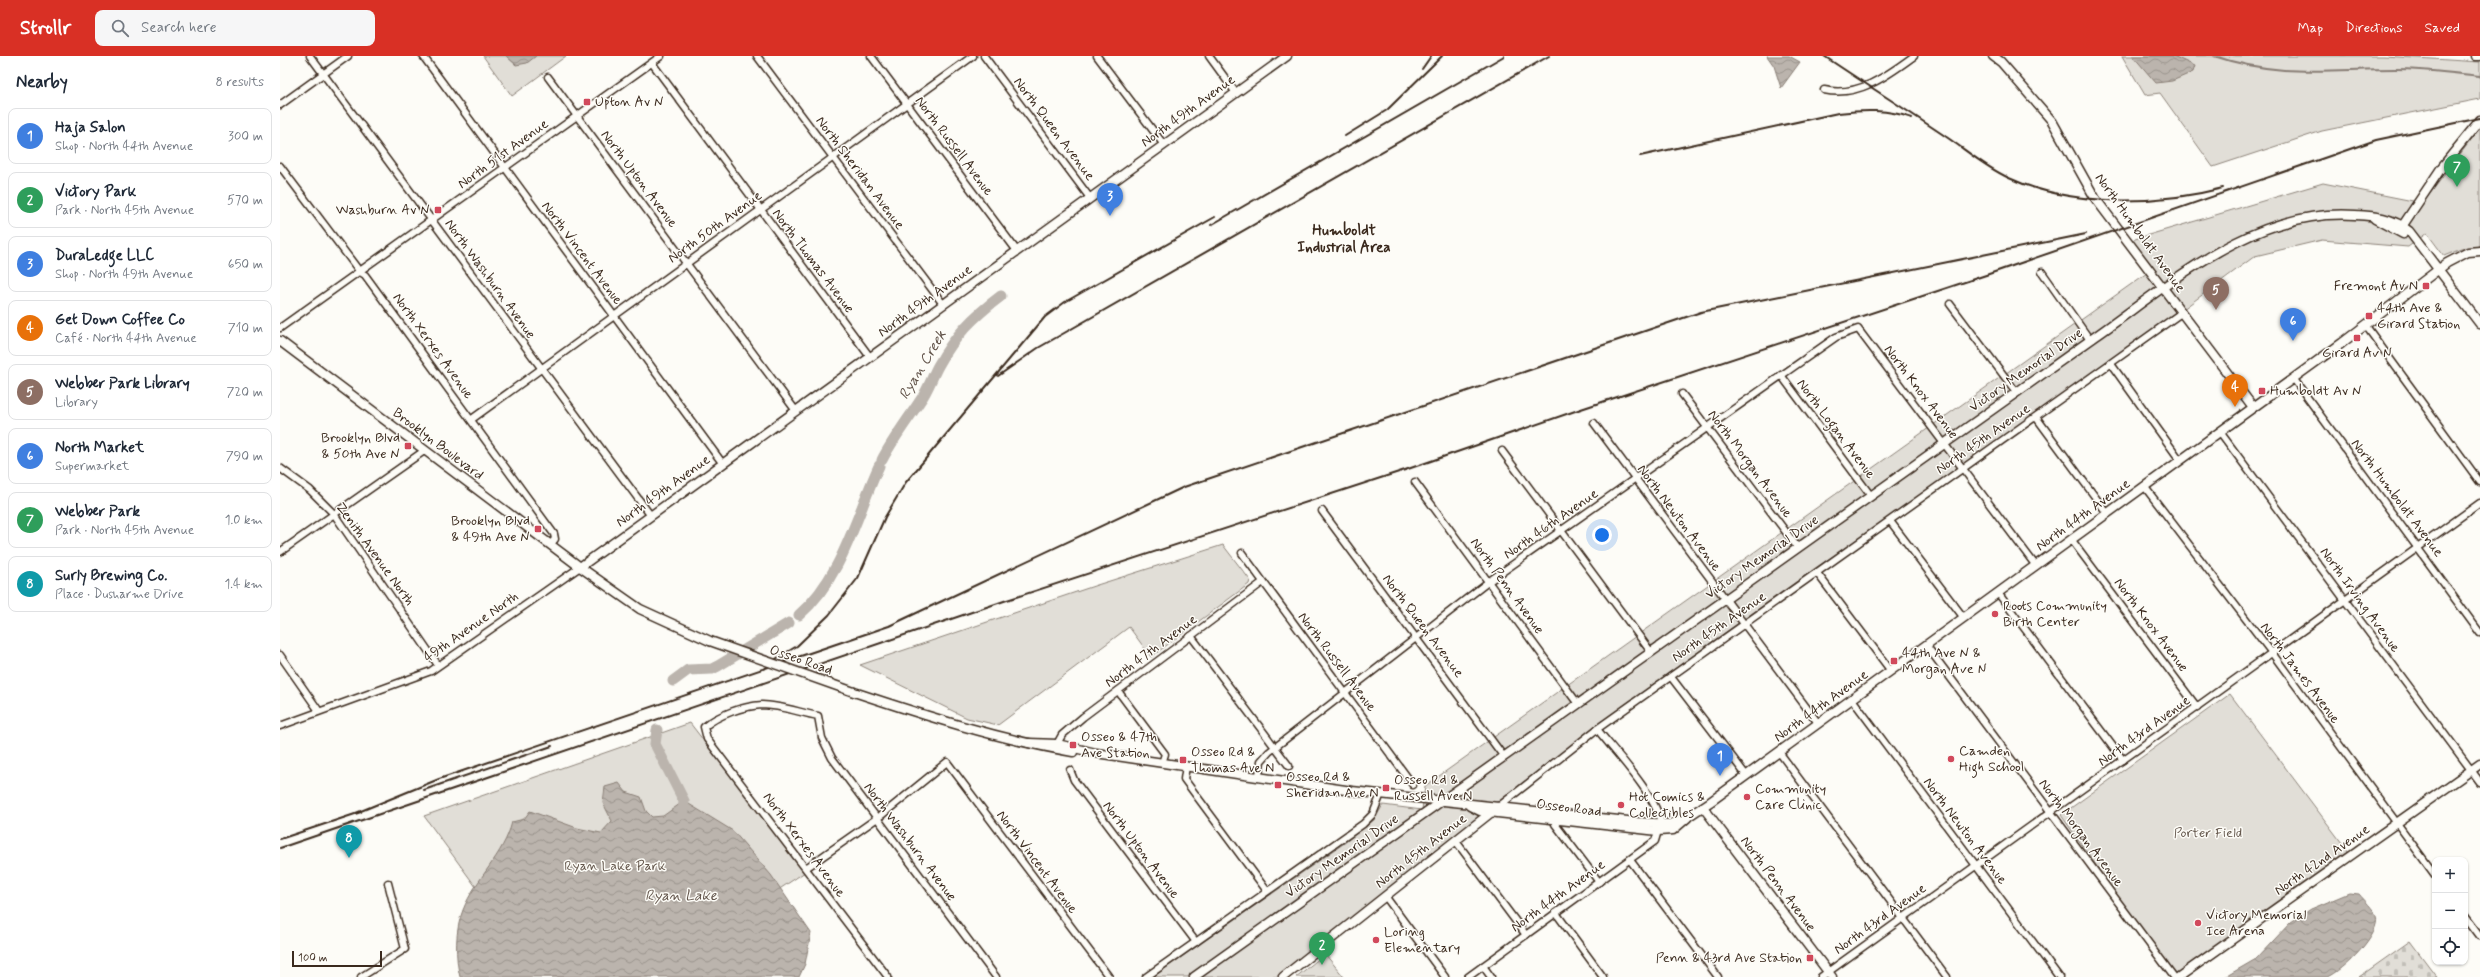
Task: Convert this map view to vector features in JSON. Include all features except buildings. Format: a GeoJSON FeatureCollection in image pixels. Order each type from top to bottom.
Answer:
{"type":"FeatureCollection","features":[{"type":"Feature","properties":{"kind":"street","name":"North Washburn Avenue"},"geometry":{"type":"LineString","coordinates":[[310,56],[651,516]]}},
{"type":"Feature","properties":{"kind":"street"},"geometry":{"type":"LineString","coordinates":[[280,105],[348,56]]}},
{"type":"Feature","properties":{"kind":"street","name":"North Vincent Avenue"},"geometry":{"type":"LineString","coordinates":[[423,56],[723,464]]}},
{"type":"Feature","properties":{"kind":"street","name":"North 51st Avenue"},"geometry":{"type":"LineString","coordinates":[[280,328],[661,56]]}},
{"type":"Feature","properties":{"kind":"street","name":"North Sheridan Avenue"},"geometry":{"type":"LineString","coordinates":[[757,56],[943,304]]}},
{"type":"Feature","properties":{"kind":"street","name":"North Russell Avenue"},"geometry":{"type":"LineString","coordinates":[[871,56],[1017,251]]}},
{"type":"Feature","properties":{"kind":"street","name":"North 50th Avenue"},"geometry":{"type":"LineString","coordinates":[[472,419],[906,103],[973,56]]}},
{"type":"Feature","properties":{"kind":"street","name":"North Queen Avenue"},"geometry":{"type":"LineString","coordinates":[[984,56],[1090,198]]}},
{"type":"Feature","properties":{"kind":"street"},"geometry":{"type":"LineString","coordinates":[[1097,56],[1164,145]]}},
{"type":"Feature","properties":{"kind":"street"},"geometry":{"type":"LineString","coordinates":[[1208,56],[1236,93]]}},
{"type":"Feature","properties":{"kind":"street","name":"North 49th Avenue"},"geometry":{"type":"LineString","coordinates":[[580,567],[1287,56]]}},
{"type":"Feature","properties":{"kind":"street"},"geometry":{"type":"LineString","coordinates":[[1824,90],[1837,93],[1876,83],[1914,56]]}},
{"type":"Feature","properties":{"kind":"street","name":"North Humboldt Avenue"},"geometry":{"type":"LineString","coordinates":[[1993,56],[2001,62],[2052,121],[2094,198],[2253,407]]}},
{"type":"Feature","properties":{"kind":"street","name":"North Thomas Avenue"},"geometry":{"type":"LineString","coordinates":[[652,63],[870,357]]}},
{"type":"Feature","properties":{"kind":"street","name":"North Upton Avenue"},"geometry":{"type":"LineString","coordinates":[[548,77],[687,262],[796,411]]}},
{"type":"Feature","properties":{"kind":"street"},"geometry":{"type":"LineString","coordinates":[[2401,228],[2442,167],[2480,120]]}},
{"type":"Feature","properties":{"kind":"street","name":"North Xerxes Avenue"},"geometry":{"type":"LineString","coordinates":[[280,166],[360,272],[365,275],[472,419],[554,534],[555,539],[550,545]]}},
{"type":"Feature","properties":{"kind":"street","name":"Victory Memorial Drive"},"geometry":{"type":"LineString","coordinates":[[1194,977],[2090,340],[2163,289],[2236,242],[2274,225],[2327,214],[2385,218],[2420,243],[2439,268]]}},
{"type":"Feature","properties":{"kind":"street","name":"North 44th Avenue"},"geometry":{"type":"LineString","coordinates":[[1703,807],[2036,566],[2070,539],[2366,326],[2439,268],[2457,257],[2480,251]]}},
{"type":"Feature","properties":{"kind":"street"},"geometry":{"type":"LineString","coordinates":[[2439,268],[2480,324]]}},
{"type":"Feature","properties":{"kind":"street"},"geometry":{"type":"LineString","coordinates":[[2042,272],[2090,340]]}},
{"type":"Feature","properties":{"kind":"street"},"geometry":{"type":"LineString","coordinates":[[1950,304],[2017,392]]}},
{"type":"Feature","properties":{"kind":"street","name":"North 45th Avenue"},"geometry":{"type":"LineString","coordinates":[[1283,977],[1597,729],[2181,313]]}},
{"type":"Feature","properties":{"kind":"street"},"geometry":{"type":"LineString","coordinates":[[2366,326],[2480,482]]}},
{"type":"Feature","properties":{"kind":"street","name":"North 46th Avenue"},"geometry":{"type":"LineString","coordinates":[[1259,775],[1263,757],[1488,582],[1836,337],[1858,329]]}},
{"type":"Feature","properties":{"kind":"street","name":"North Knox Avenue"},"geometry":{"type":"LineString","coordinates":[[1858,329],[2036,566]]}},
{"type":"Feature","properties":{"kind":"street","name":"Brooklyn Boulevard"},"geometry":{"type":"LineString","coordinates":[[280,341],[424,451],[580,567]]}},
{"type":"Feature","properties":{"kind":"street"},"geometry":{"type":"LineString","coordinates":[[2111,364],[2180,460]]}},
{"type":"Feature","properties":{"kind":"street","name":"North Logan Avenue"},"geometry":{"type":"LineString","coordinates":[[1781,375],[1871,496]]}},
{"type":"Feature","properties":{"kind":"street","name":"North Humboldt Avenue"},"geometry":{"type":"LineString","coordinates":[[2293,378],[2480,633]]}},
{"type":"Feature","properties":{"kind":"street","name":"North Morgan Avenue"},"geometry":{"type":"LineString","coordinates":[[1682,394],[1798,548]]}},
{"type":"Feature","properties":{"kind":"street"},"geometry":{"type":"LineString","coordinates":[[2036,417],[2107,513]]}},
{"type":"Feature","properties":{"kind":"street","name":"North Newton Avenue"},"geometry":{"type":"LineString","coordinates":[[1594,423],[1818,723]]}},
{"type":"Feature","properties":{"kind":"street","name":"North Irving Avenue"},"geometry":{"type":"LineString","coordinates":[[2220,432],[2480,782]]}},
{"type":"Feature","properties":{"kind":"street"},"geometry":{"type":"LineString","coordinates":[[280,552],[424,451]]}},
{"type":"Feature","properties":{"kind":"street"},"geometry":{"type":"LineString","coordinates":[[1502,452],[1562,530],[1651,652]]}},
{"type":"Feature","properties":{"kind":"street","name":"Zenith Avenue North"},"geometry":{"type":"LineString","coordinates":[[280,468],[310,490],[334,514],[438,666]]}},
{"type":"Feature","properties":{"kind":"street","name":"North Penn Avenue"},"geometry":{"type":"LineString","coordinates":[[1415,482],[1578,704]]}},
{"type":"Feature","properties":{"kind":"street","name":"North James Avenue"},"geometry":{"type":"LineString","coordinates":[[2144,486],[2272,653],[2432,871]]}},
{"type":"Feature","properties":{"kind":"street","name":"North 43rd Avenue"},"geometry":{"type":"LineString","coordinates":[[1821,977],[1830,974],[1903,918],[2480,503]]}},
{"type":"Feature","properties":{"kind":"street","name":"North Queen Avenue"},"geometry":{"type":"LineString","coordinates":[[1322,511],[1417,637],[1504,757]]}},
{"type":"Feature","properties":{"kind":"street"},"geometry":{"type":"LineString","coordinates":[[1890,521],[1964,618]]}},
{"type":"Feature","properties":{"kind":"street","name":"North Knox Avenue"},"geometry":{"type":"LineString","coordinates":[[2070,539],[2197,707]]}},
{"type":"Feature","properties":{"kind":"street","name":"North Russell Avenue"},"geometry":{"type":"LineString","coordinates":[[1242,553],[1346,692],[1413,785]]}},
{"type":"Feature","properties":{"kind":"street","name":"49th Avenue North"},"geometry":{"type":"LineString","coordinates":[[280,726],[431,671],[580,567]]}},
{"type":"Feature","properties":{"kind":"street","name":"Osseo Road"},"geometry":{"type":"LineString","coordinates":[[580,567],[640,609],[710,641],[934,719],[1029,743],[1084,754],[1096,753]]}},
{"type":"Feature","properties":{"kind":"street"},"geometry":{"type":"LineString","coordinates":[[1817,573],[1891,671]]}},
{"type":"Feature","properties":{"kind":"street","name":"North 47th Avenue"},"geometry":{"type":"LineString","coordinates":[[1057,744],[1062,734],[1118,690],[1263,582]]}},
{"type":"Feature","properties":{"kind":"street"},"geometry":{"type":"LineString","coordinates":[[1998,593],[2123,760]]}},
{"type":"Feature","properties":{"kind":"street"},"geometry":{"type":"LineString","coordinates":[[1191,636],[1289,766]]}},
{"type":"Feature","properties":{"kind":"street","name":"North Morgan Avenue"},"geometry":{"type":"LineString","coordinates":[[1926,645],[2174,977]]}},
{"type":"Feature","properties":{"kind":"street"},"geometry":{"type":"LineString","coordinates":[[280,655],[320,711]]}},
{"type":"Feature","properties":{"kind":"street"},"geometry":{"type":"LineString","coordinates":[[1671,677],[1746,775]]}},
{"type":"Feature","properties":{"kind":"street"},"geometry":{"type":"LineString","coordinates":[[1118,690],[1165,754],[1162,763]]}},
{"type":"Feature","properties":{"kind":"street","name":"North Newton Avenue"},"geometry":{"type":"LineString","coordinates":[[1852,699],[2059,977]]}},
{"type":"Feature","properties":{"kind":"street","name":"North Washburn Avenue"},"geometry":{"type":"LineString","coordinates":[[704,727],[711,721],[734,712],[762,705],[818,716],[820,733],[826,749],[996,977]]}},
{"type":"Feature","properties":{"kind":"street","name":"North Xerxes Avenue"},"geometry":{"type":"LineString","coordinates":[[704,727],[707,739],[888,977]]}},
{"type":"Feature","properties":{"kind":"street"},"geometry":{"type":"LineString","coordinates":[[1597,729],[1649,796],[1659,815],[1659,828]]}},
{"type":"Feature","properties":{"kind":"street","name":"Osseo Road"},"geometry":{"type":"LineString","coordinates":[[1029,743],[1057,744],[1096,753],[1162,763],[1259,775],[1381,794],[1442,801],[1467,805],[1480,811],[1495,810],[1659,828]]}},
{"type":"Feature","properties":{"kind":"street"},"geometry":{"type":"LineString","coordinates":[[1779,752],[1947,977]]}},
{"type":"Feature","properties":{"kind":"street","name":"North Vincent Avenue"},"geometry":{"type":"LineString","coordinates":[[877,817],[947,762],[1109,977]]}},
{"type":"Feature","properties":{"kind":"street","name":"North 42nd Avenue"},"geometry":{"type":"LineString","coordinates":[[2179,977],[2480,764]]}},
{"type":"Feature","properties":{"kind":"street"},"geometry":{"type":"LineString","coordinates":[[1186,766],[1184,779],[1268,891]]}},
{"type":"Feature","properties":{"kind":"street","name":"North Upton Avenue"},"geometry":{"type":"LineString","coordinates":[[1070,770],[1074,780],[1196,942]]}},
{"type":"Feature","properties":{"kind":"street","name":"Victory Memorial Drive"},"geometry":{"type":"LineString","coordinates":[[1146,977],[1362,824],[1373,814],[1381,794]]}},
{"type":"Feature","properties":{"kind":"street","name":"North Penn Avenue"},"geometry":{"type":"LineString","coordinates":[[1703,807],[1830,974]]}},
{"type":"Feature","properties":{"kind":"street","name":"Osseo Road"},"geometry":{"type":"LineString","coordinates":[[1495,810],[1556,820],[1659,828],[1678,827],[1689,816],[1703,807]]}},
{"type":"Feature","properties":{"kind":"street"},"geometry":{"type":"LineString","coordinates":[[806,868],[877,817]]}},
{"type":"Feature","properties":{"kind":"street"},"geometry":{"type":"LineString","coordinates":[[1556,820],[1555,824],[1599,882]]}},
{"type":"Feature","properties":{"kind":"street","name":"North 44th Avenue"},"geometry":{"type":"LineString","coordinates":[[1468,977],[1655,841],[1659,828]]}},
{"type":"Feature","properties":{"kind":"street"},"geometry":{"type":"LineString","coordinates":[[1455,840],[1526,935]]}},
{"type":"Feature","properties":{"kind":"street"},"geometry":{"type":"LineString","coordinates":[[1630,860],[1718,977]]}},
{"type":"Feature","properties":{"kind":"street"},"geometry":{"type":"LineString","coordinates":[[362,977],[405,948],[388,883]]}},
{"type":"Feature","properties":{"kind":"street"},"geometry":{"type":"LineString","coordinates":[[1385,896],[1446,977]]}},
{"type":"Feature","properties":{"kind":"street"},"geometry":{"type":"LineString","coordinates":[[1556,913],[1603,977]]}},
{"type":"Feature","properties":{"kind":"street"},"geometry":{"type":"LineString","coordinates":[[2468,920],[2480,936]]}},
{"type":"Feature","properties":{"kind":"street"},"geometry":{"type":"LineString","coordinates":[[1483,966],[1491,977]]}},
{"type":"Feature","properties":{"kind":"green space"},"geometry":{"type":"Polygon","coordinates":[[[483,56],[566,56],[512,96],[483,56]]]}},
{"type":"Feature","properties":{"kind":"green space"},"geometry":{"type":"Polygon","coordinates":[[[2122,56],[2384,56],[2480,62],[2480,99],[2322,131],[2213,167],[2160,93],[2145,95],[2122,56]]]}},
{"type":"Feature","properties":{"kind":"green space"},"geometry":{"type":"Polygon","coordinates":[[[2480,128],[2480,246],[2461,249],[2444,256],[2427,233],[2408,247],[2322,240],[2255,256],[2064,397],[2034,414],[1962,467],[1814,569],[1595,726],[1276,977],[1153,977],[1343,844],[1374,820],[1383,805],[1422,810],[1425,786],[2147,273],[2125,242],[2323,183],[2423,203],[2480,128]]]}},
{"type":"Feature","properties":{"kind":"green space"},"geometry":{"type":"Polygon","coordinates":[[[1223,545],[1250,580],[1249,584],[1151,657],[1129,627],[998,725],[967,718],[860,665],[1097,585],[1223,545]]]}},
{"type":"Feature","properties":{"kind":"green space","name":"Porter Field"},"geometry":{"type":"Polygon","coordinates":[[[2230,694],[2351,855],[2174,977],[2061,815],[2230,694]]]}},
{"type":"Feature","properties":{"kind":"green space","name":"Ryan Lake"},"geometry":{"type":"Polygon","coordinates":[[[690,723],[805,872],[648,977],[542,977],[424,816],[690,723]]]}},
{"type":"Feature","properties":{"kind":"green space"},"geometry":{"type":"Polygon","coordinates":[[[2410,941],[2437,977],[2359,977],[2410,941]]]}},
{"type":"Feature","properties":{"kind":"green space"},"geometry":{"type":"Polygon","coordinates":[[[1325,954],[1344,977],[1296,977],[1325,954]]]}},
{"type":"Feature","properties":{"kind":"water"},"geometry":{"type":"Polygon","coordinates":[[[506,56],[536,56],[527,63],[516,65],[506,56]]]}},
{"type":"Feature","properties":{"kind":"water"},"geometry":{"type":"Polygon","coordinates":[[[1767,56],[1789,56],[1800,62],[1781,88],[1774,66],[1767,56]]]}},
{"type":"Feature","properties":{"kind":"water"},"geometry":{"type":"Polygon","coordinates":[[[2133,56],[2173,56],[2195,66],[2193,72],[2172,81],[2156,83],[2133,56]]]}},
{"type":"Feature","properties":{"kind":"water","name":"Ryan Lake"},"geometry":{"type":"Polygon","coordinates":[[[619,783],[626,792],[641,797],[646,811],[652,817],[663,816],[684,801],[733,831],[771,875],[811,933],[805,964],[799,977],[460,977],[457,961],[457,935],[460,918],[468,899],[503,845],[512,822],[524,819],[530,811],[577,828],[601,833],[612,821],[603,803],[605,787],[619,783]]]}},
{"type":"Feature","properties":{"kind":"water"},"geometry":{"type":"Polygon","coordinates":[[[2349,893],[2359,894],[2375,913],[2376,923],[2373,932],[2360,951],[2335,973],[2328,977],[2225,977],[2256,959],[2291,922],[2311,909],[2349,893]]]}},
{"type":"Feature","properties":{"kind":"waterway"},"geometry":{"type":"LineString","coordinates":[[2214,56],[2238,63],[2282,70],[2326,71],[2406,69],[2480,76]]}},
{"type":"Feature","properties":{"kind":"waterway","name":"Ryan Creek"},"geometry":{"type":"LineString","coordinates":[[882,460],[895,437],[923,397],[938,366],[951,345],[973,319],[1001,296]]}},
{"type":"Feature","properties":{"kind":"waterway","name":"Ryan Creek"},"geometry":{"type":"LineString","coordinates":[[799,615],[814,600],[837,565],[879,466]]}},
{"type":"Feature","properties":{"kind":"waterway","name":"Ryan Creek"},"geometry":{"type":"LineString","coordinates":[[673,681],[688,670],[712,669],[789,623]]}},
{"type":"Feature","properties":{"kind":"waterway","name":"Ryan Creek"},"geometry":{"type":"LineString","coordinates":[[657,730],[655,744],[684,801],[683,814]]}},
{"type":"Feature","properties":{"kind":"railway"},"geometry":{"type":"LineString","coordinates":[[1422,69],[1431,56]]}},
{"type":"Feature","properties":{"kind":"railway"},"geometry":{"type":"LineString","coordinates":[[1345,136],[1387,110],[1442,56]]}},
{"type":"Feature","properties":{"kind":"railway"},"geometry":{"type":"LineString","coordinates":[[1211,225],[1504,56]]}},
{"type":"Feature","properties":{"kind":"railway"},"geometry":{"type":"LineString","coordinates":[[998,376],[1038,348],[1549,56]]}},
{"type":"Feature","properties":{"kind":"railway"},"geometry":{"type":"LineString","coordinates":[[1824,56],[1992,169],[2009,178],[2033,187],[2059,194],[2115,200],[2171,198],[2223,188]]}},
{"type":"Feature","properties":{"kind":"railway"},"geometry":{"type":"LineString","coordinates":[[1640,156],[1838,113],[1875,111],[1894,113],[1912,118]]}},
{"type":"Feature","properties":{"kind":"railway"},"geometry":{"type":"LineString","coordinates":[[280,848],[1007,600],[1405,470],[1581,409],[1986,275],[2376,140],[2480,118]]}},
{"type":"Feature","properties":{"kind":"railway"},"geometry":{"type":"LineString","coordinates":[[769,663],[797,646],[829,615],[858,578],[885,517],[906,482],[1045,317],[1065,302],[1215,217]]}},
{"type":"Feature","properties":{"kind":"railway"},"geometry":{"type":"LineString","coordinates":[[356,813],[439,779],[889,626],[1184,487],[1701,312],[2086,234]]}},
{"type":"Feature","properties":{"kind":"railway"},"geometry":{"type":"LineString","coordinates":[[424,790],[552,746]]}},
{"type":"Feature","properties":{"kind":"railway"},"geometry":{"type":"LineString","coordinates":[[280,839],[361,812]]}},
{"type":"Feature","properties":{"kind":"place","name":"Upton Av N"},"geometry":{"type":"Point","coordinates":[587,102]}},
{"type":"Feature","properties":{"kind":"place","name":"Webber Park"},"geometry":{"type":"Point","coordinates":[2457,187]}},
{"type":"Feature","properties":{"kind":"place","name":"Washburn Av N"},"geometry":{"type":"Point","coordinates":[438,210]}},
{"type":"Feature","properties":{"kind":"place","name":"DuraLedge LLC"},"geometry":{"type":"Point","coordinates":[1110,216]}},
{"type":"Feature","properties":{"kind":"place","name":"Fremont Av N"},"geometry":{"type":"Point","coordinates":[2426,286]}},
{"type":"Feature","properties":{"kind":"place","name":"Webber Park Library"},"geometry":{"type":"Point","coordinates":[2216,310]}},
{"type":"Feature","properties":{"kind":"place","name":"44th Ave & Girard Station"},"geometry":{"type":"Point","coordinates":[2369,316]}},
{"type":"Feature","properties":{"kind":"place","name":"Girard Av N"},"geometry":{"type":"Point","coordinates":[2357,338]}},
{"type":"Feature","properties":{"kind":"place","name":"North Market"},"geometry":{"type":"Point","coordinates":[2293,341]}},
{"type":"Feature","properties":{"kind":"place","name":"Humboldt Av N"},"geometry":{"type":"Point","coordinates":[2262,391]}},
{"type":"Feature","properties":{"kind":"place","name":"Get Down Coffee Co"},"geometry":{"type":"Point","coordinates":[2235,407]}},
{"type":"Feature","properties":{"kind":"place","name":"Brooklyn Blvd & 50th Ave N"},"geometry":{"type":"Point","coordinates":[408,446]}},
{"type":"Feature","properties":{"kind":"place","name":"Brooklyn Blvd & 49th Ave N"},"geometry":{"type":"Point","coordinates":[538,529]}},
{"type":"Feature","properties":{"kind":"place","name":"Roots Community Birth Center"},"geometry":{"type":"Point","coordinates":[1995,614]}},
{"type":"Feature","properties":{"kind":"place","name":"44th Ave N & Morgan Ave N"},"geometry":{"type":"Point","coordinates":[1894,661]}},
{"type":"Feature","properties":{"kind":"place","name":"Osseo & 47th Ave Station"},"geometry":{"type":"Point","coordinates":[1073,745]}},
{"type":"Feature","properties":{"kind":"place","name":"Camden High School"},"geometry":{"type":"Point","coordinates":[1951,759]}},
{"type":"Feature","properties":{"kind":"place","name":"Osseo Rd & Thomas Ave N"},"geometry":{"type":"Point","coordinates":[1183,760]}},
{"type":"Feature","properties":{"kind":"place","name":"Haja Salon"},"geometry":{"type":"Point","coordinates":[1720,776]}},
{"type":"Feature","properties":{"kind":"place","name":"Osseo Rd & Sheridan Ave N"},"geometry":{"type":"Point","coordinates":[1278,785]}},
{"type":"Feature","properties":{"kind":"place","name":"Osseo Rd & Russell Ave N"},"geometry":{"type":"Point","coordinates":[1386,788]}},
{"type":"Feature","properties":{"kind":"place","name":"Community Care Clinic"},"geometry":{"type":"Point","coordinates":[1747,797]}},
{"type":"Feature","properties":{"kind":"place","name":"Hot Comics & Collectibles"},"geometry":{"type":"Point","coordinates":[1621,805]}},
{"type":"Feature","properties":{"kind":"place","name":"Surly Brewing Co."},"geometry":{"type":"Point","coordinates":[349,858]}},
{"type":"Feature","properties":{"kind":"place","name":"Victory Memorial Ice Arena"},"geometry":{"type":"Point","coordinates":[2198,923]}},
{"type":"Feature","properties":{"kind":"place","name":"Loring Elementary"},"geometry":{"type":"Point","coordinates":[1376,940]}},
{"type":"Feature","properties":{"kind":"place","name":"Penn & 43rd Ave Station"},"geometry":{"type":"Point","coordinates":[1810,958]}},
{"type":"Feature","properties":{"kind":"place","name":"Victory Park"},"geometry":{"type":"Point","coordinates":[1322,965]}},
{"type":"Feature","properties":{"kind":"district","name":"Humboldt Industrial Area"},"geometry":{"type":"Point","coordinates":[1344,240]}},
{"type":"Feature","properties":{"kind":"park label","name":"Ryan Lake Park"},"geometry":{"type":"Point","coordinates":[615,866]}}]}
